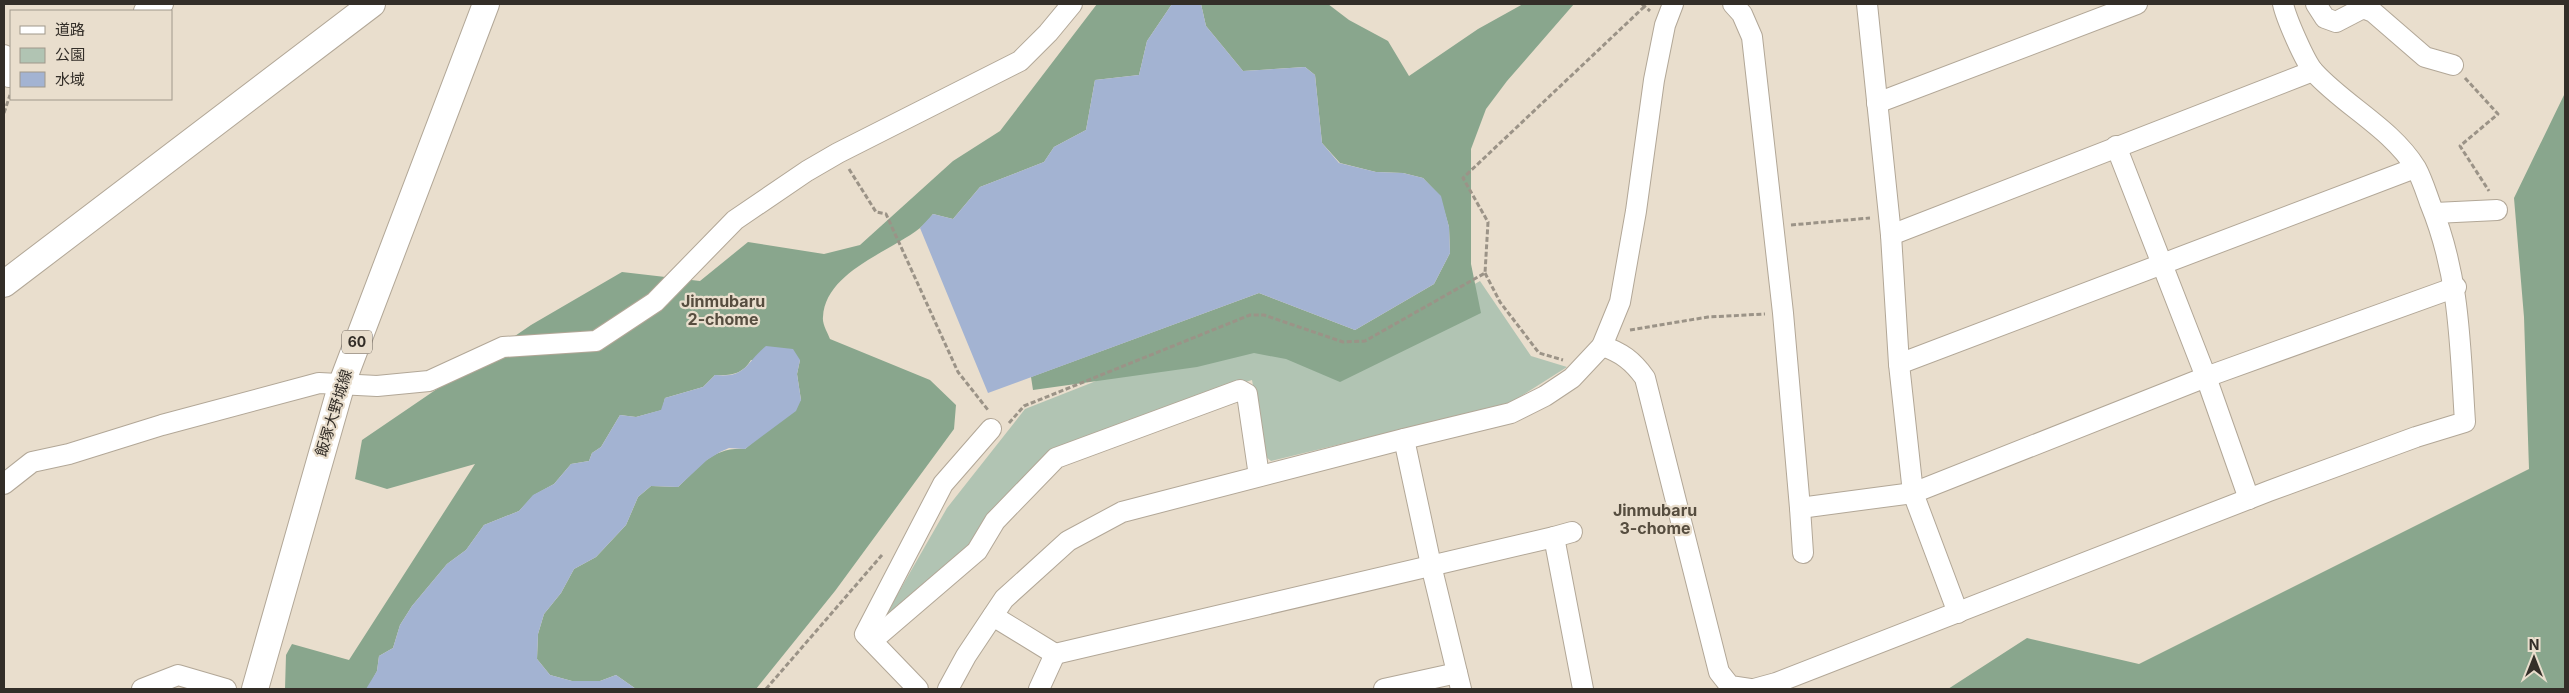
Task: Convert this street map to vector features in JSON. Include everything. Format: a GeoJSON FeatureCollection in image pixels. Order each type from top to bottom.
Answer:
{"type":"FeatureCollection","features":[{"type":"Feature","properties":{"kind":"main road"},"geometry":{"type":"LineString","coordinates":[[4,284],[372,4]]}},
{"type":"Feature","properties":{"kind":"main road","name":"飯塚大野城線"},"geometry":{"type":"LineString","coordinates":[[255,689],[342,383],[486,4]]}},
{"type":"Feature","properties":{"kind":"street"},"geometry":{"type":"LineString","coordinates":[[147,10],[164,4]]}},
{"type":"Feature","properties":{"kind":"street"},"geometry":{"type":"LineString","coordinates":[[4,484],[32,462],[69,454],[162,425],[320,383],[377,386],[429,381],[503,347],[596,341],[655,302],[736,220],[807,171],[838,153],[1020,61],[1048,33],[1072,4]]}},
{"type":"Feature","properties":{"kind":"street"},"geometry":{"type":"LineString","coordinates":[[948,689],[966,656],[1004,599],[1068,541],[1122,512],[1511,413],[1545,396],[1572,378],[1605,338],[1620,302],[1636,211],[1654,80],[1665,25],[1673,4]]}},
{"type":"Feature","properties":{"kind":"street"},"geometry":{"type":"LineString","coordinates":[[1733,4],[1742,14],[1752,37],[1783,313],[1803,553]]}},
{"type":"Feature","properties":{"kind":"street"},"geometry":{"type":"LineString","coordinates":[[1867,4],[1890,226],[1900,364],[1913,493],[1958,613]]}},
{"type":"Feature","properties":{"kind":"street"},"geometry":{"type":"LineString","coordinates":[[1877,103],[2137,4]]}},
{"type":"Feature","properties":{"kind":"street"},"geometry":{"type":"LineString","coordinates":[[1605,338],[1616,351],[1635,364],[1645,378],[1719,672],[1730,686],[1752,689],[1776,683],[2249,499],[2416,437],[2465,422],[2456,287],[2443,233],[2435,213],[2415,168],[2390,139],[2313,71],[2285,15],[2283,4]]}},
{"type":"Feature","properties":{"kind":"street"},"geometry":{"type":"LineString","coordinates":[[2316,4],[2325,18],[2336,22],[2363,8],[2374,12],[2425,57],[2453,65]]}},
{"type":"Feature","properties":{"kind":"street"},"geometry":{"type":"LineString","coordinates":[[4,55],[9,77]]}},
{"type":"Feature","properties":{"kind":"street"},"geometry":{"type":"LineString","coordinates":[[1890,226],[2116,146],[2313,71]]}},
{"type":"Feature","properties":{"kind":"street"},"geometry":{"type":"LineString","coordinates":[[2116,146],[2206,377],[2249,499]]}},
{"type":"Feature","properties":{"kind":"street"},"geometry":{"type":"LineString","coordinates":[[1900,364],[2415,168]]}},
{"type":"Feature","properties":{"kind":"street"},"geometry":{"type":"LineString","coordinates":[[2435,213],[2496,210]]}},
{"type":"Feature","properties":{"kind":"street"},"geometry":{"type":"LineString","coordinates":[[1800,508],[1913,493],[2206,377],[2456,287]]}},
{"type":"Feature","properties":{"kind":"street"},"geometry":{"type":"LineString","coordinates":[[872,641],[977,551],[995,521],[1056,458],[1240,390],[1248,394],[1259,476]]}},
{"type":"Feature","properties":{"kind":"street"},"geometry":{"type":"LineString","coordinates":[[918,689],[865,634],[943,484],[998,428]]}},
{"type":"Feature","properties":{"kind":"street"},"geometry":{"type":"LineString","coordinates":[[1384,689],[1459,681],[1431,565],[1404,439]]}},
{"type":"Feature","properties":{"kind":"street"},"geometry":{"type":"LineString","coordinates":[[993,616],[1055,654],[1563,534],[1583,689]]}},
{"type":"Feature","properties":{"kind":"street"},"geometry":{"type":"LineString","coordinates":[[1039,689],[1055,654]]}},
{"type":"Feature","properties":{"kind":"street"},"geometry":{"type":"LineString","coordinates":[[142,689],[178,675],[226,689]]}},
{"type":"Feature","properties":{"kind":"path"},"geometry":{"type":"LineString","coordinates":[[1581,368],[1573,363],[1539,353],[1500,302],[1485,273],[1488,222],[1463,178],[1645,6]]}},
{"type":"Feature","properties":{"kind":"path"},"geometry":{"type":"LineString","coordinates":[[2453,65],[2498,114],[2460,146],[2487,188],[2496,210]]}},
{"type":"Feature","properties":{"kind":"path"},"geometry":{"type":"LineString","coordinates":[[838,153],[876,212],[886,214],[958,372],[997,421],[998,428]]}},
{"type":"Feature","properties":{"kind":"path"},"geometry":{"type":"LineString","coordinates":[[1773,227],[1890,226]]}},
{"type":"Feature","properties":{"kind":"path"},"geometry":{"type":"LineString","coordinates":[[998,428],[1024,406],[1250,315],[1264,315],[1343,342],[1366,341],[1485,273]]}},
{"type":"Feature","properties":{"kind":"path"},"geometry":{"type":"LineString","coordinates":[[1605,338],[1708,317],[1783,313]]}},
{"type":"Feature","properties":{"kind":"path"},"geometry":{"type":"LineString","coordinates":[[766,689],[886,550]]}},
{"type":"Feature","properties":{"kind":"green space"},"geometry":{"type":"Polygon","coordinates":[[[1097,4],[1172,4],[1147,41],[1139,75],[1095,80],[1086,130],[1054,147],[1044,162],[980,187],[953,219],[933,214],[920,228],[847,275],[835,287],[827,301],[823,320],[830,339],[930,380],[956,405],[954,429],[835,591],[756,689],[636,689],[616,675],[600,681],[572,681],[550,675],[537,659],[538,634],[544,614],[561,593],[574,569],[596,557],[626,525],[638,497],[651,486],[678,487],[701,465],[715,455],[734,449],[745,449],[801,400],[797,374],[800,360],[751,360],[748,365],[736,373],[715,375],[703,387],[665,398],[662,410],[636,417],[620,415],[601,447],[592,453],[589,461],[571,464],[554,484],[534,495],[519,511],[484,525],[466,550],[447,564],[412,606],[400,625],[393,648],[379,656],[377,671],[368,688],[285,689],[286,655],[292,644],[349,660],[475,464],[387,489],[355,479],[362,440],[531,325],[622,272],[700,281],[748,242],[824,254],[860,245],[953,161],[1000,131],[1097,4]]]}},
{"type":"Feature","properties":{"kind":"green space"},"geometry":{"type":"Polygon","coordinates":[[[1201,4],[1328,4],[1349,20],[1388,41],[1409,76],[1478,29],[1523,4],[1574,4],[1507,81],[1486,109],[1471,149],[1471,264],[1481,313],[1340,382],[1286,359],[1254,353],[1197,367],[1033,390],[1031,377],[1259,293],[1355,330],[1434,284],[1450,253],[1449,227],[1440,196],[1423,178],[1403,173],[1376,172],[1340,163],[1322,143],[1315,75],[1305,67],[1243,71],[1206,26],[1201,4]]]}},
{"type":"Feature","properties":{"kind":"green space"},"geometry":{"type":"Polygon","coordinates":[[[2565,93],[2565,689],[1948,689],[2027,638],[2139,664],[2529,469],[2524,317],[2514,198],[2565,93]]]}},
{"type":"Feature","properties":{"kind":"green space"},"geometry":{"type":"Polygon","coordinates":[[[1480,281],[1531,356],[1567,367],[1510,403],[1271,461],[1266,457],[1252,380],[1185,401],[1055,451],[968,549],[877,630],[947,508],[1025,409],[1256,318],[1364,347],[1480,281]]]}},
{"type":"Feature","properties":{"kind":"water"},"geometry":{"type":"Polygon","coordinates":[[[1172,4],[1201,4],[1206,26],[1243,71],[1305,67],[1315,75],[1322,143],[1339,163],[1376,172],[1403,173],[1423,178],[1441,196],[1449,227],[1450,253],[1434,284],[1355,330],[1259,293],[988,393],[920,228],[933,214],[953,219],[980,187],[1044,162],[1054,147],[1086,130],[1095,80],[1139,75],[1147,41],[1172,4]]]}},
{"type":"Feature","properties":{"kind":"water"},"geometry":{"type":"Polygon","coordinates":[[[766,346],[793,349],[800,360],[797,374],[801,400],[796,411],[745,449],[729,448],[707,460],[678,487],[651,486],[638,497],[626,525],[596,557],[574,569],[561,593],[544,614],[538,634],[537,659],[550,675],[572,681],[600,681],[616,675],[636,689],[366,689],[377,671],[379,656],[393,648],[400,625],[412,606],[447,564],[466,550],[484,525],[519,511],[533,495],[554,484],[571,464],[589,461],[592,453],[601,447],[620,415],[636,417],[661,410],[665,398],[703,387],[715,375],[740,372],[766,346]]]}},
{"type":"Feature","properties":{"kind":"district","name":"Jinmubaru 2-chome"},"geometry":{"type":"Point","coordinates":[723,310]}},
{"type":"Feature","properties":{"kind":"district","name":"Jinmubaru 3-chome"},"geometry":{"type":"Point","coordinates":[1655,519]}}]}
